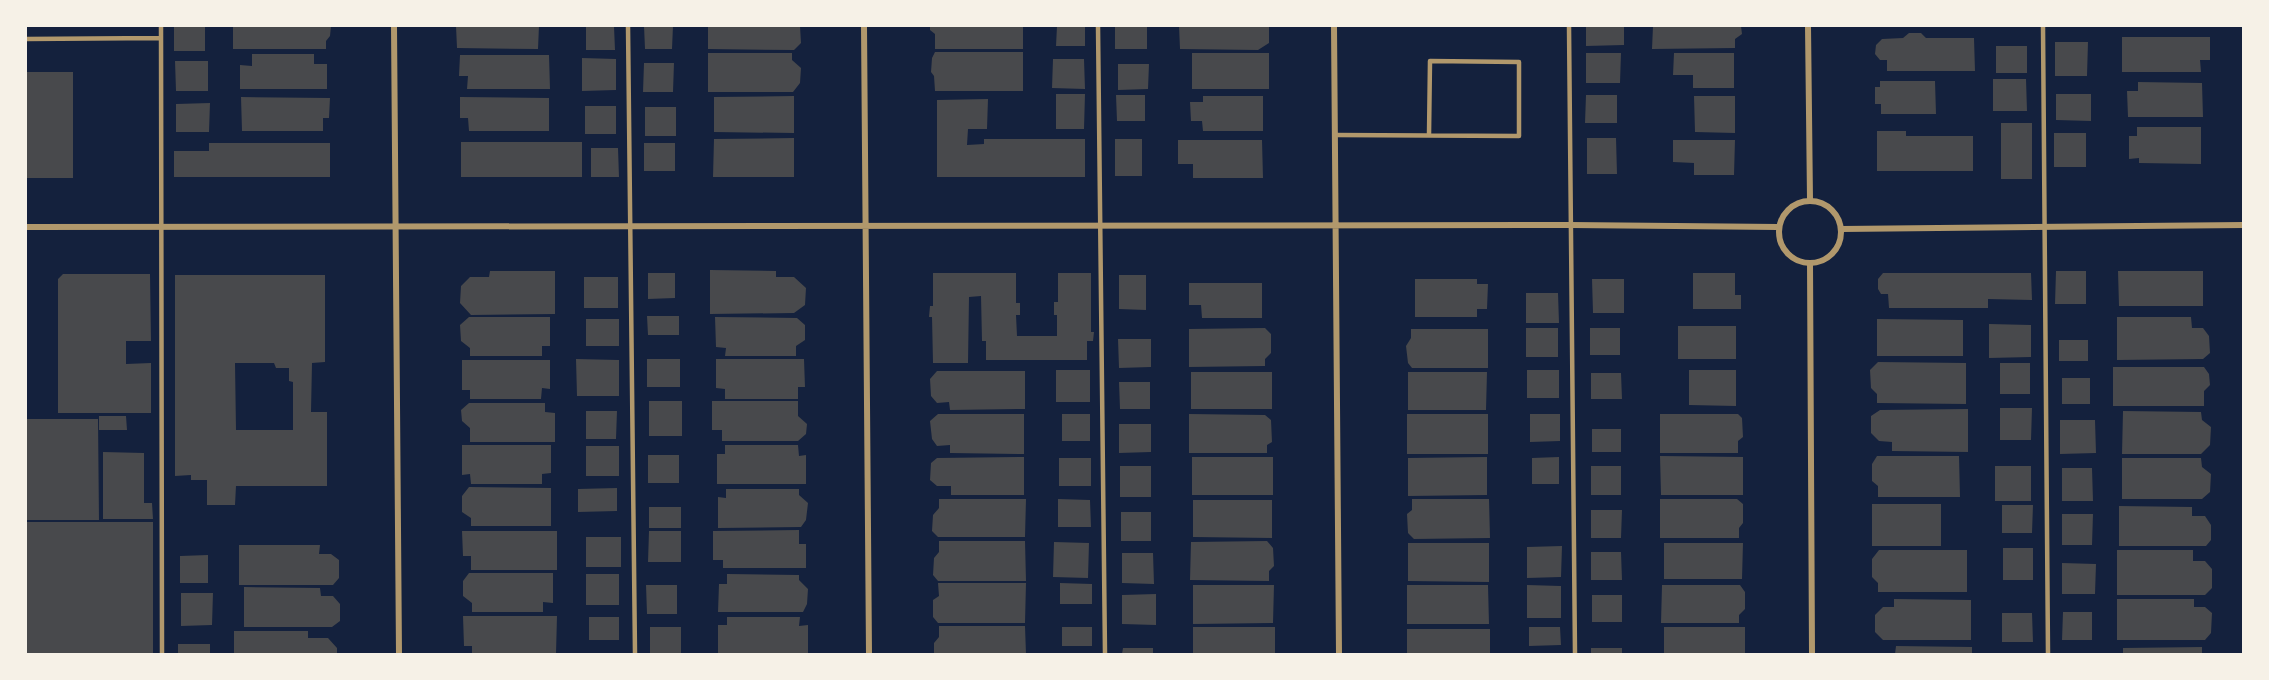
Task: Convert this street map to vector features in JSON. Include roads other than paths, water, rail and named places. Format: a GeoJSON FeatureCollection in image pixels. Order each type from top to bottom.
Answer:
{"type":"FeatureCollection","features":[{"type":"Feature","properties":{"kind":"street"},"geometry":{"type":"LineString","coordinates":[[394,26],[399,654]]}},
{"type":"Feature","properties":{"kind":"street"},"geometry":{"type":"LineString","coordinates":[[864,26],[869,654]]}},
{"type":"Feature","properties":{"kind":"street"},"geometry":{"type":"LineString","coordinates":[[1334,26],[1339,654]]}},
{"type":"Feature","properties":{"kind":"street"},"geometry":{"type":"LineString","coordinates":[[1808,26],[1810,200]]}},
{"type":"Feature","properties":{"kind":"street"},"geometry":{"type":"LineString","coordinates":[[1810,200],[1826,204],[1834,211],[1842,229],[1841,239],[1830,256],[1810,263],[1790,257],[1779,238],[1778,227],[1788,209],[1796,203],[1810,200]]}},
{"type":"Feature","properties":{"kind":"street"},"geometry":{"type":"LineString","coordinates":[[26,227],[1571,225],[1778,227]]}},
{"type":"Feature","properties":{"kind":"street"},"geometry":{"type":"LineString","coordinates":[[1842,229],[2244,225]]}},
{"type":"Feature","properties":{"kind":"street"},"geometry":{"type":"LineString","coordinates":[[1810,263],[1812,654]]}},
{"type":"Feature","properties":{"kind":"lane"},"geometry":{"type":"LineString","coordinates":[[161,26],[162,654]]}},
{"type":"Feature","properties":{"kind":"lane"},"geometry":{"type":"LineString","coordinates":[[628,26],[635,654]]}},
{"type":"Feature","properties":{"kind":"lane"},"geometry":{"type":"LineString","coordinates":[[1098,26],[1105,654]]}},
{"type":"Feature","properties":{"kind":"lane"},"geometry":{"type":"LineString","coordinates":[[1569,26],[1575,654]]}},
{"type":"Feature","properties":{"kind":"lane"},"geometry":{"type":"LineString","coordinates":[[2043,26],[2048,654]]}},
{"type":"Feature","properties":{"kind":"lane"},"geometry":{"type":"LineString","coordinates":[[26,39],[161,38]]}},
{"type":"Feature","properties":{"kind":"lane"},"geometry":{"type":"LineString","coordinates":[[1335,135],[1519,136],[1519,62],[1430,61],[1429,135]]}}]}
